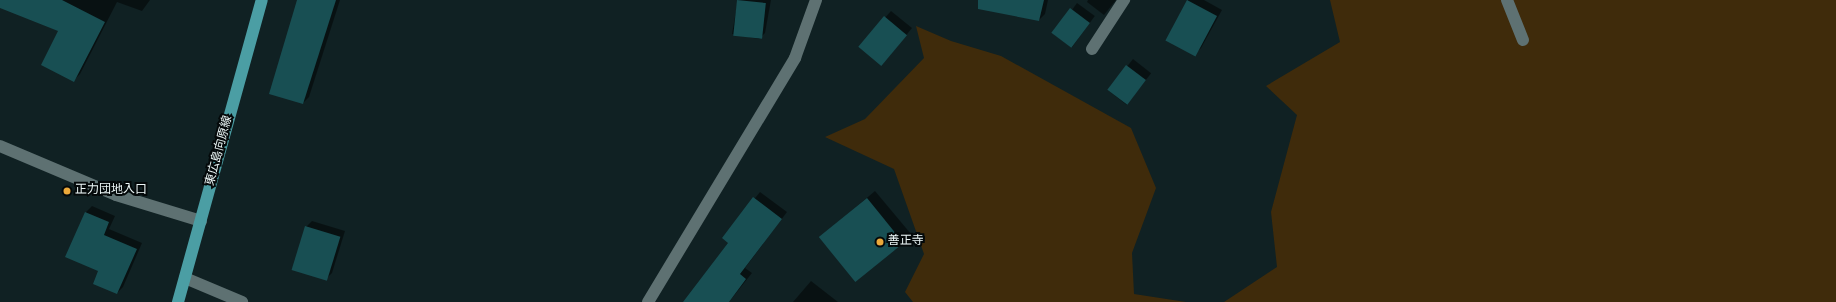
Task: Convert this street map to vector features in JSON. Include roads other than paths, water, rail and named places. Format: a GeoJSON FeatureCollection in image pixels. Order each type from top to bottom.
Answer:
{"type":"FeatureCollection","features":[{"type":"Feature","properties":{"kind":"main road","name":"東広島向原線"},"geometry":{"type":"LineString","coordinates":[[178,302],[262,0]]}},
{"type":"Feature","properties":{"kind":"street"},"geometry":{"type":"LineString","coordinates":[[648,302],[795,58],[816,0]]}},
{"type":"Feature","properties":{"kind":"street"},"geometry":{"type":"LineString","coordinates":[[1092,50],[1124,0]]}},
{"type":"Feature","properties":{"kind":"street"},"geometry":{"type":"LineString","coordinates":[[1507,0],[1523,40]]}},
{"type":"Feature","properties":{"kind":"street"},"geometry":{"type":"LineString","coordinates":[[0,146],[116,196],[201,221]]}},
{"type":"Feature","properties":{"kind":"street"},"geometry":{"type":"LineString","coordinates":[[185,278],[242,302]]}},
{"type":"Feature","properties":{"kind":"place","name":"正力団地入口"},"geometry":{"type":"Point","coordinates":[67,191]}},
{"type":"Feature","properties":{"kind":"place","name":"善正寺"},"geometry":{"type":"Point","coordinates":[880,242]}}]}
